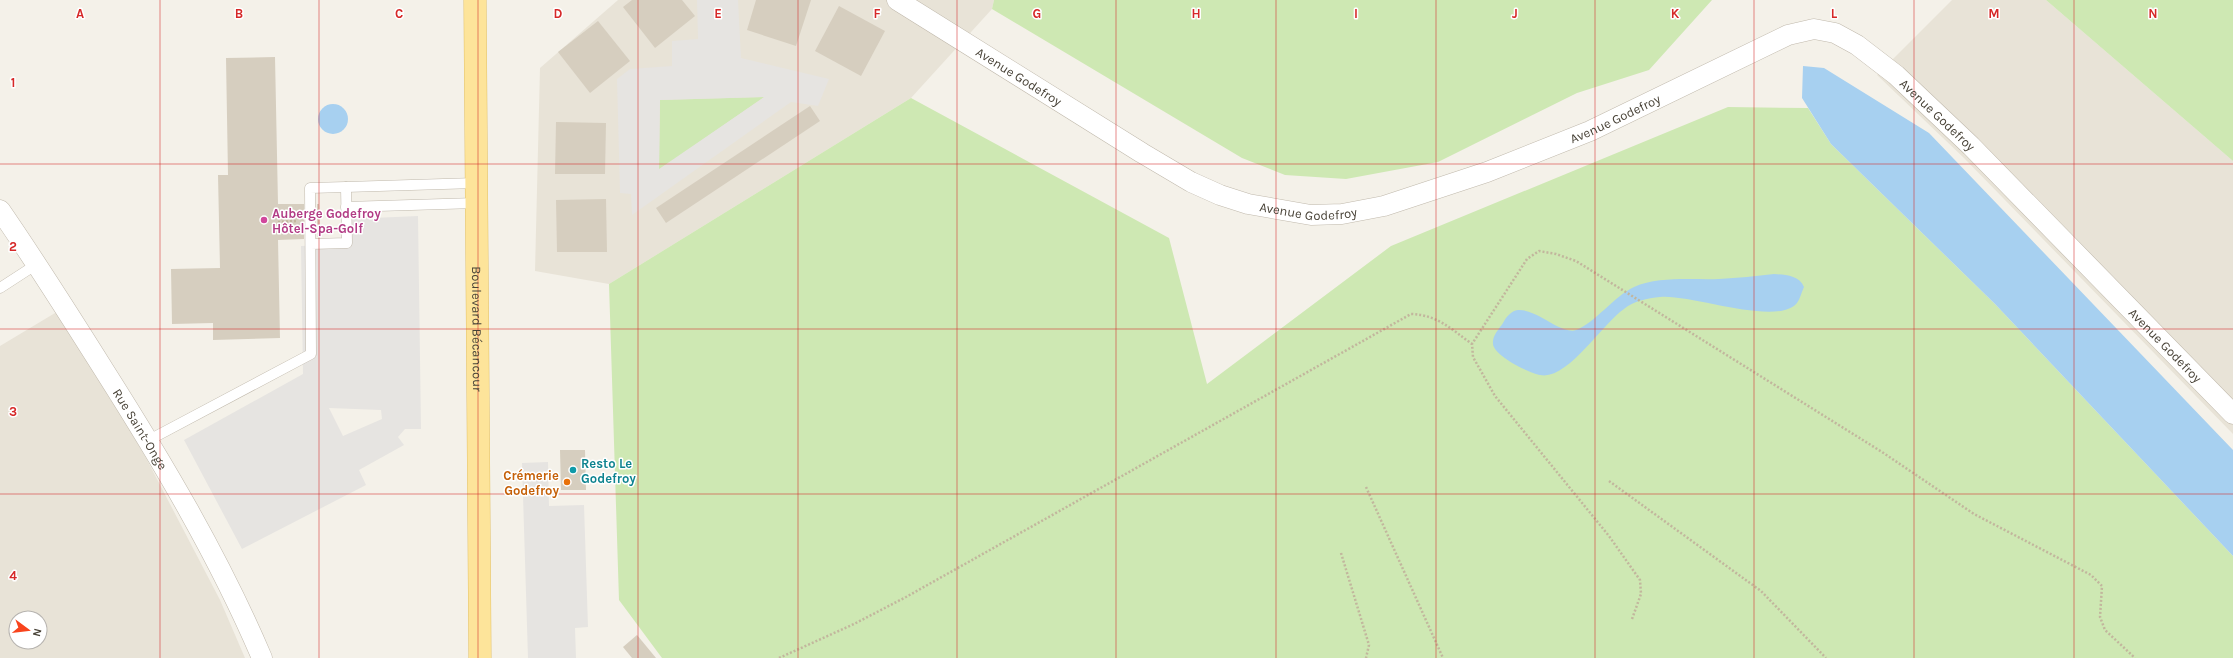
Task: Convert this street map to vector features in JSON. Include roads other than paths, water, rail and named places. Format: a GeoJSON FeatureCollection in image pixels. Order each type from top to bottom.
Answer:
{"type":"FeatureCollection","features":[{"type":"Feature","properties":{"kind":"main road","name":"Boulevard Bécancour"},"geometry":{"type":"LineString","coordinates":[[475,0],[480,658]]}},
{"type":"Feature","properties":{"kind":"street","name":"Avenue Godefroy"},"geometry":{"type":"LineString","coordinates":[[897,0],[1191,182],[1220,195],[1248,204],[1311,215],[1342,214],[1370,209],[1437,190],[1514,162],[1590,131],[1788,35],[1814,30],[1835,33],[1873,57],[1933,109],[2233,414]]}},
{"type":"Feature","properties":{"kind":"street","name":"Rue Saint-Onge"},"geometry":{"type":"LineString","coordinates":[[0,210],[37,264],[149,440],[224,575],[262,658]]}},
{"type":"Feature","properties":{"kind":"lane"},"geometry":{"type":"LineString","coordinates":[[149,440],[311,354],[310,188],[346,187],[476,193]]}},
{"type":"Feature","properties":{"kind":"lane"},"geometry":{"type":"LineString","coordinates":[[311,244],[347,243],[346,187]]}},
{"type":"Feature","properties":{"kind":"lane"},"geometry":{"type":"LineString","coordinates":[[346,207],[476,193]]}},
{"type":"Feature","properties":{"kind":"lane"},"geometry":{"type":"LineString","coordinates":[[0,288],[37,264]]}},
{"type":"Feature","properties":{"kind":"water"},"geometry":{"type":"Polygon","coordinates":[[[1803,66],[1824,68],[1929,133],[2233,450],[2233,556],[1995,304],[1831,144],[1802,98],[1803,66]]]}},
{"type":"Feature","properties":{"kind":"water"},"geometry":{"type":"Polygon","coordinates":[[[333,104],[344,108],[348,119],[344,130],[333,134],[322,130],[318,119],[322,108],[333,104]]]}},
{"type":"Feature","properties":{"kind":"water"},"geometry":{"type":"Polygon","coordinates":[[[1774,274],[1787,275],[1795,278],[1802,283],[1804,287],[1797,303],[1787,310],[1772,312],[1753,311],[1674,297],[1660,297],[1641,300],[1628,306],[1615,316],[1573,361],[1550,375],[1535,374],[1505,359],[1495,349],[1493,344],[1495,335],[1507,317],[1511,313],[1518,310],[1523,310],[1539,316],[1559,327],[1574,331],[1590,322],[1626,291],[1654,281],[1676,279],[1740,278],[1774,274]]]}},
{"type":"Feature","properties":{"kind":"place","name":"Auberge Godefroy Hôtel-Spa-Golf"},"geometry":{"type":"Point","coordinates":[264,220]}},
{"type":"Feature","properties":{"kind":"place","name":"Resto Le Godefroy"},"geometry":{"type":"Point","coordinates":[573,470]}},
{"type":"Feature","properties":{"kind":"place","name":"Crémerie Godefroy"},"geometry":{"type":"Point","coordinates":[567,482]}}]}
